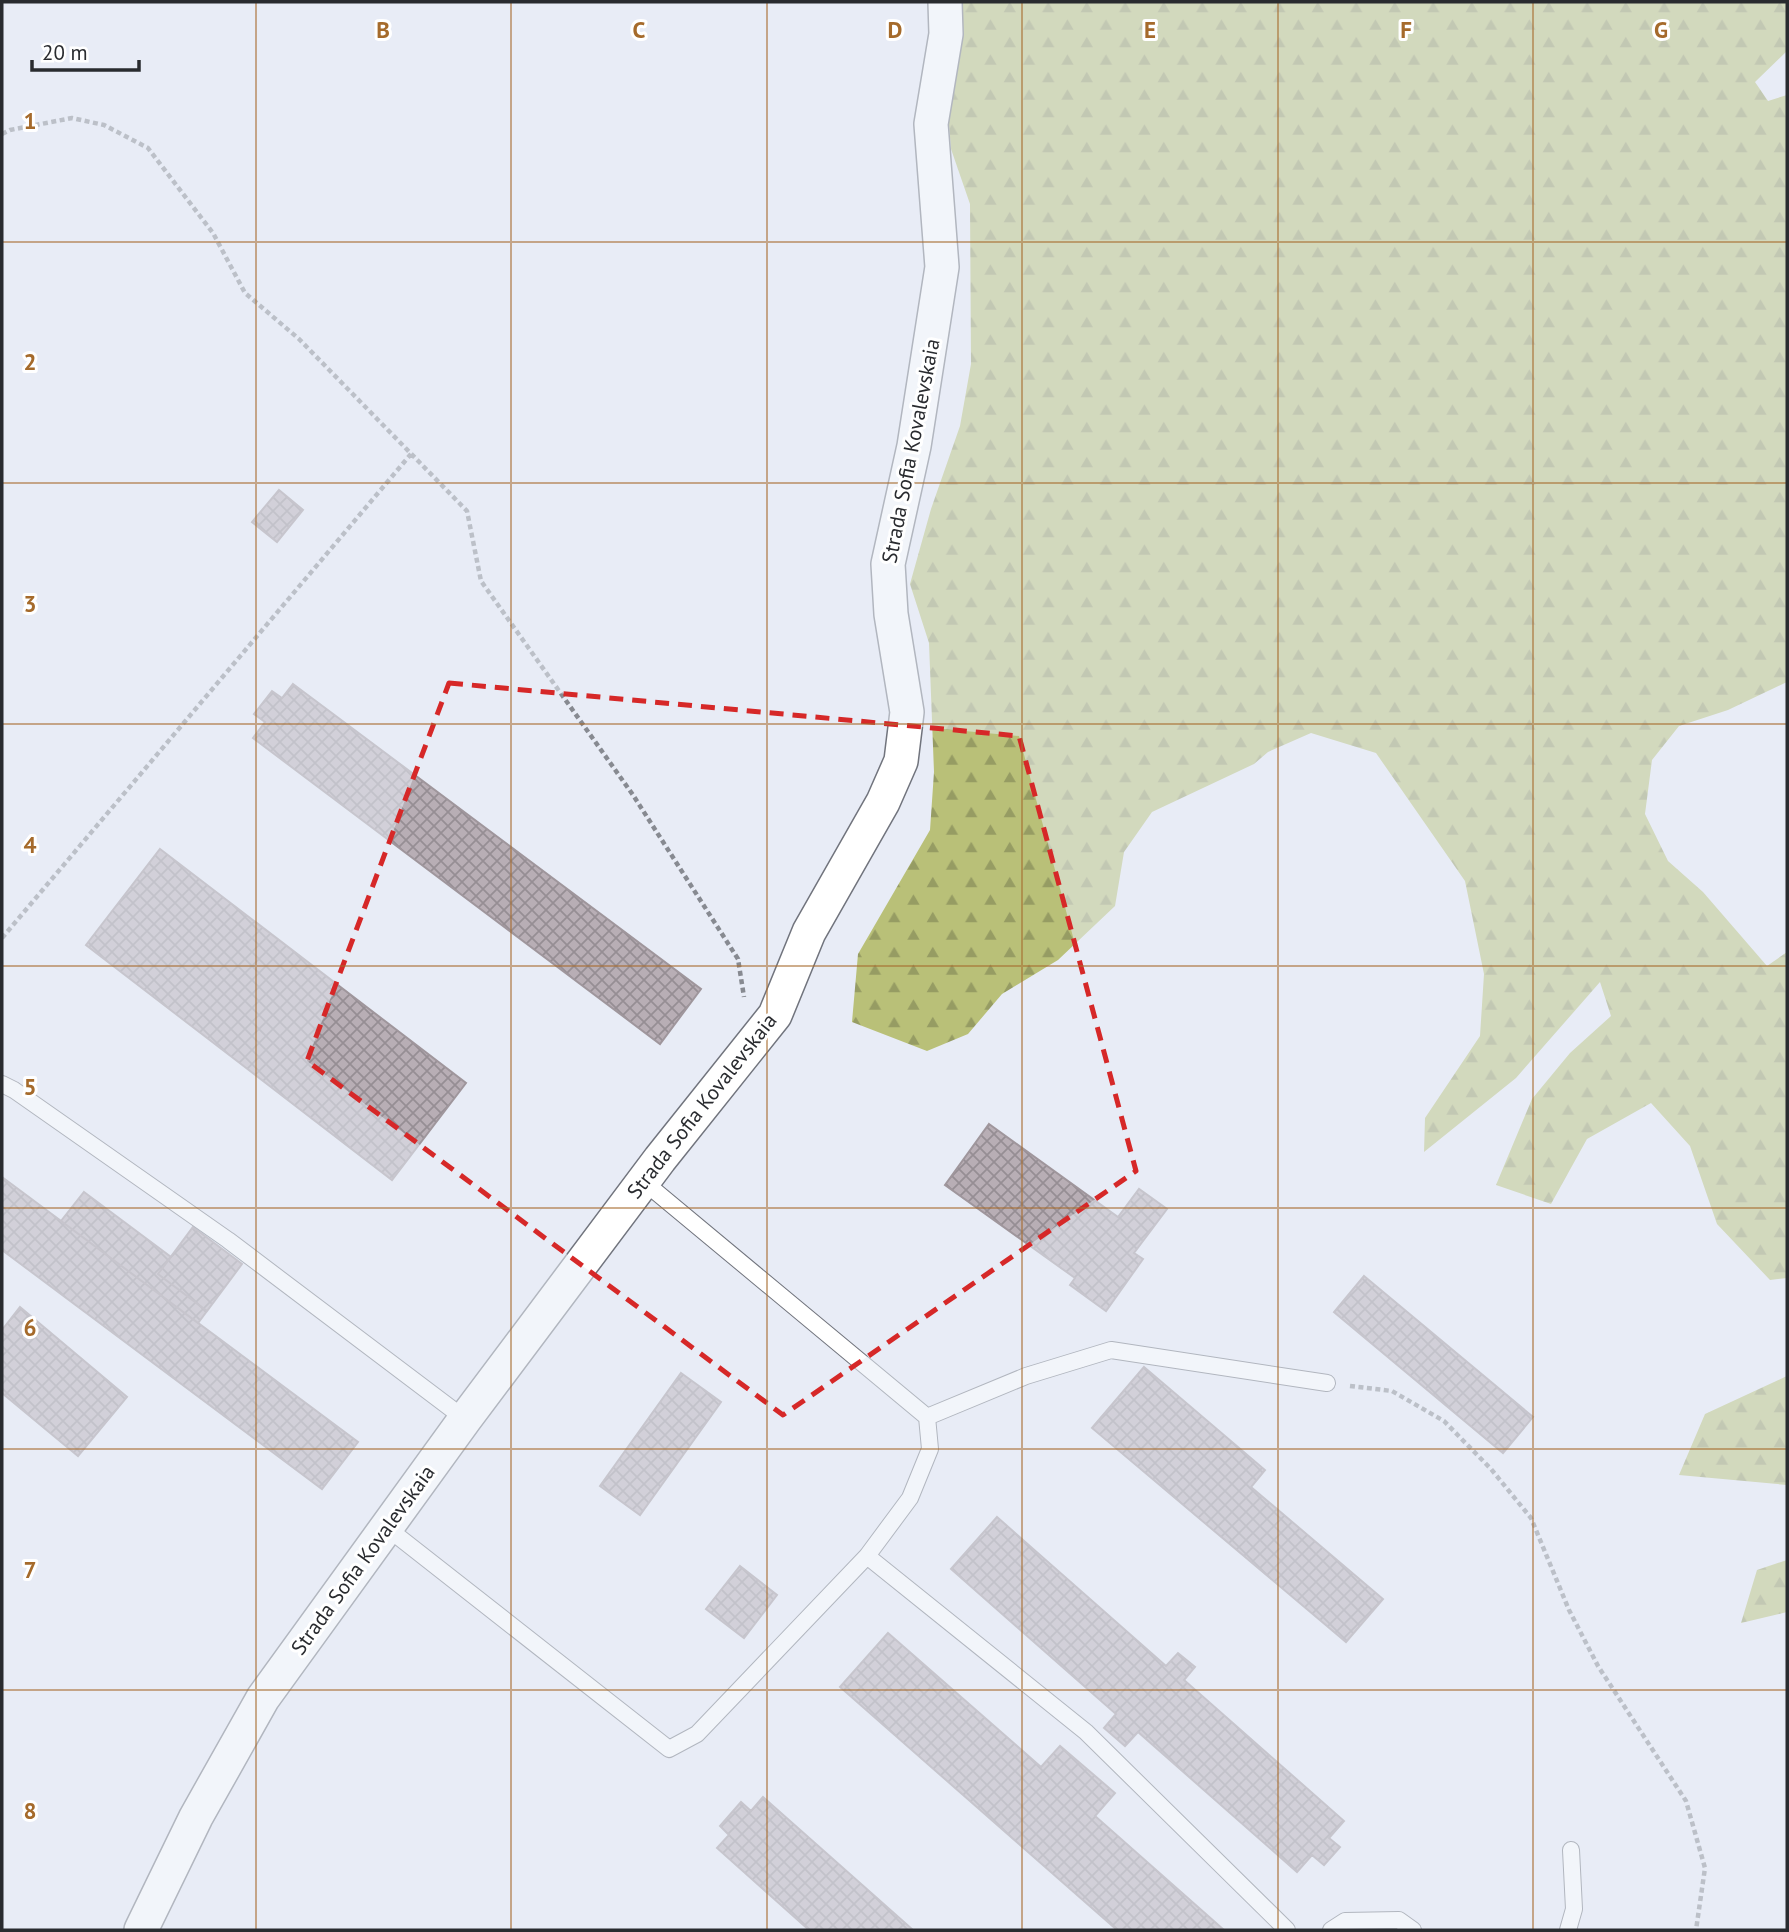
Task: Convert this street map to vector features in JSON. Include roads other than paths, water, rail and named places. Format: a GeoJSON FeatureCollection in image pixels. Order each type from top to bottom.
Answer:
{"type":"FeatureCollection","features":[{"type":"Feature","properties":{"kind":"street","name":"Strada Sofia Kovalevskaia"},"geometry":{"type":"LineString","coordinates":[[141,1930],[196,1817],[263,1698],[465,1419],[643,1181],[775,1015],[809,932],[883,802],[901,761],[907,712],[891,614],[888,564],[914,446],[942,267],[931,124],[946,34],[945,2]]}},
{"type":"Feature","properties":{"kind":"lane"},"geometry":{"type":"LineString","coordinates":[[2,1084],[228,1240],[465,1419]]}},
{"type":"Feature","properties":{"kind":"lane"},"geometry":{"type":"LineString","coordinates":[[386,1527],[669,1749],[697,1734],[867,1556],[910,1498],[930,1448],[927,1417],[643,1181]]}},
{"type":"Feature","properties":{"kind":"lane"},"geometry":{"type":"LineString","coordinates":[[927,1417],[1026,1376],[1111,1350],[1327,1383]]}},
{"type":"Feature","properties":{"kind":"lane"},"geometry":{"type":"LineString","coordinates":[[867,1556],[1086,1732],[1287,1930]]}},
{"type":"Feature","properties":{"kind":"lane"},"geometry":{"type":"LineString","coordinates":[[1568,1930],[1574,1909],[1571,1850]]}},
{"type":"Feature","properties":{"kind":"lane"},"geometry":{"type":"LineString","coordinates":[[1331,1930],[1345,1921],[1399,1920],[1413,1930]]}}]}
